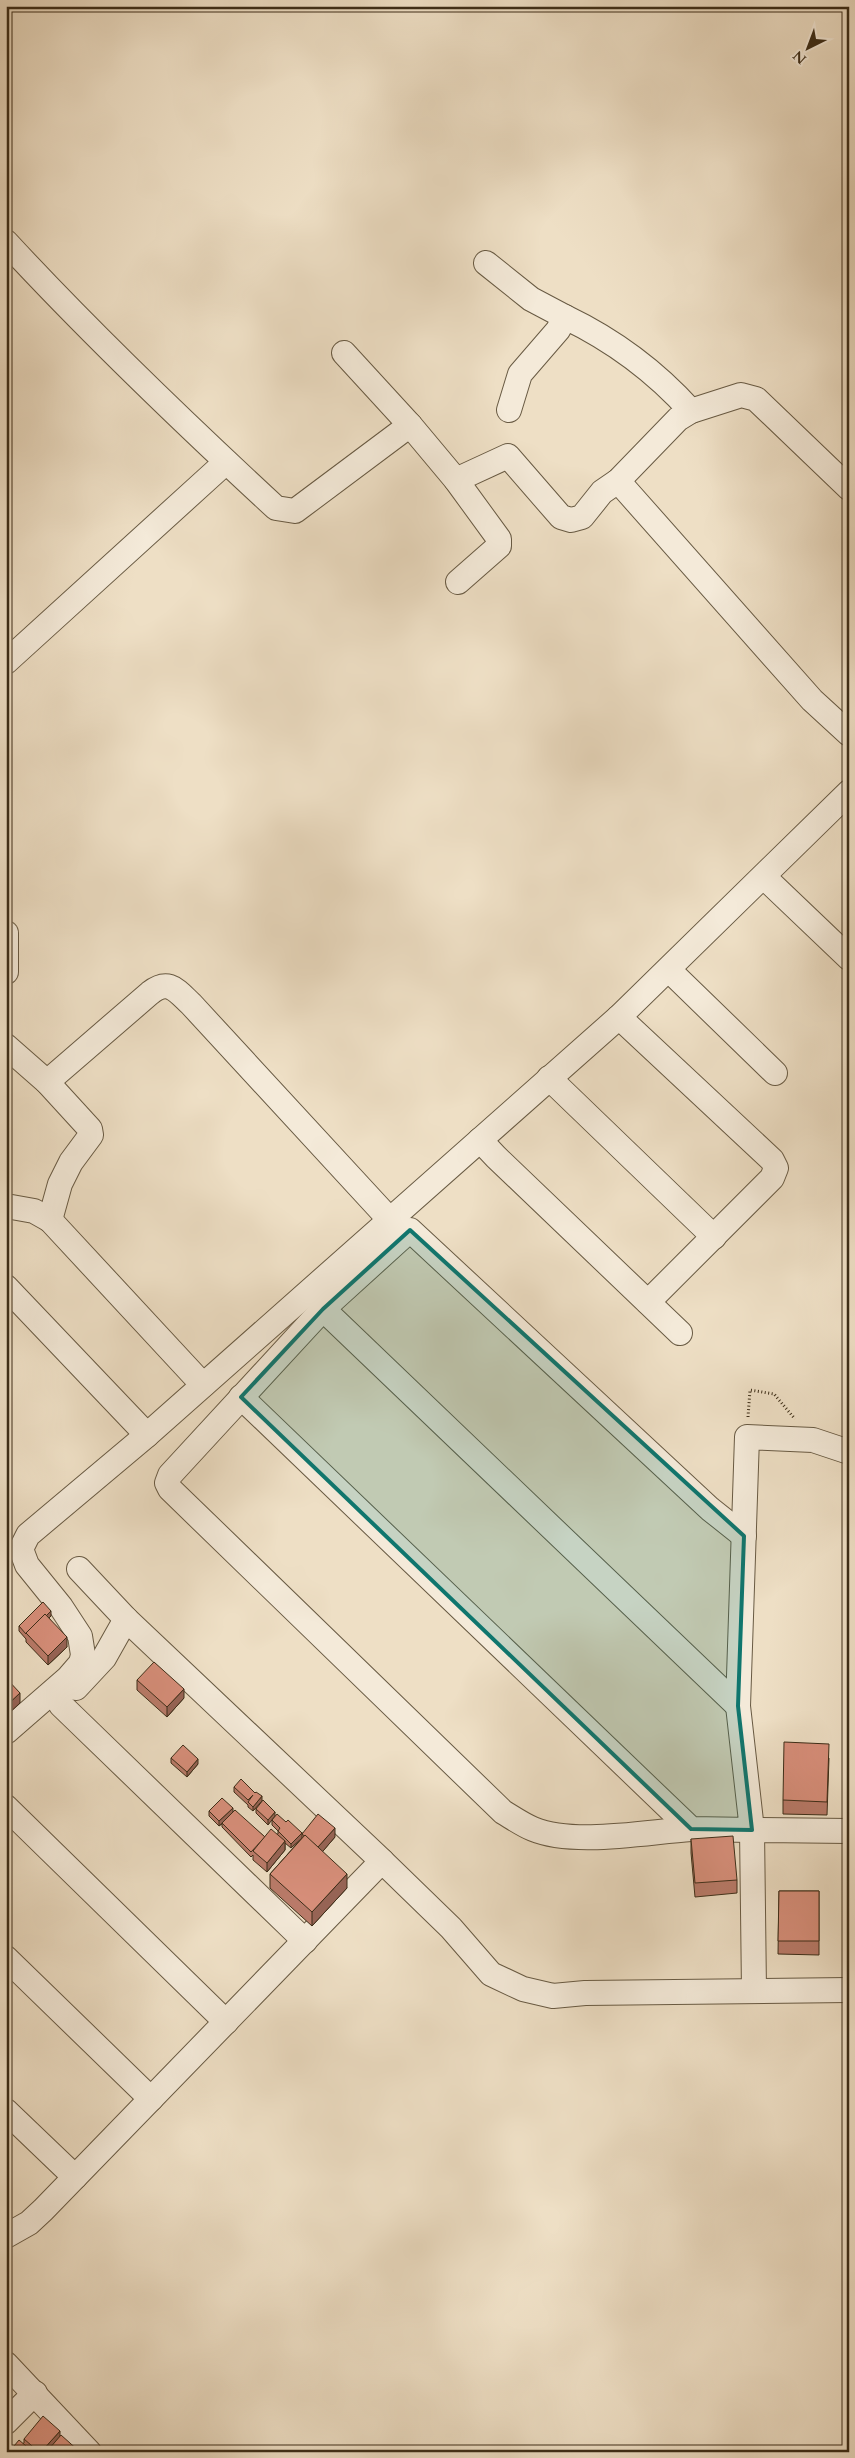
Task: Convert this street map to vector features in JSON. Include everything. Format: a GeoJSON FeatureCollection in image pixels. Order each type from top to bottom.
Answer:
{"type":"FeatureCollection","features":[{"type":"Feature","properties":{"kind":"street"},"geometry":{"type":"LineString","coordinates":[[6,242],[68,307],[226,462],[276,508],[295,511],[410,425]]}},
{"type":"Feature","properties":{"kind":"street"},"geometry":{"type":"LineString","coordinates":[[486,263],[532,299],[626,353],[661,381],[691,411]]}},
{"type":"Feature","properties":{"kind":"street"},"geometry":{"type":"LineString","coordinates":[[509,410],[520,374],[558,330],[565,317]]}},
{"type":"Feature","properties":{"kind":"street"},"geometry":{"type":"LineString","coordinates":[[344,353],[410,425],[456,480],[499,539],[499,546],[458,582]]}},
{"type":"Feature","properties":{"kind":"street"},"geometry":{"type":"LineString","coordinates":[[456,480],[508,456],[561,517],[570,520],[582,517],[602,492],[618,481],[678,419],[691,411],[741,395],[756,399],[849,488]]}},
{"type":"Feature","properties":{"kind":"street"},"geometry":{"type":"LineString","coordinates":[[6,662],[226,462]]}},
{"type":"Feature","properties":{"kind":"street"},"geometry":{"type":"LineString","coordinates":[[618,481],[812,700],[849,734]]}},
{"type":"Feature","properties":{"kind":"street"},"geometry":{"type":"LineString","coordinates":[[6,1732],[68,1678],[81,1662],[83,1655],[80,1636],[61,1607],[14,1549],[391,1221],[619,1017],[848,794]]}},
{"type":"Feature","properties":{"kind":"street"},"geometry":{"type":"LineString","coordinates":[[764,877],[849,958]]}},
{"type":"Feature","properties":{"kind":"street"},"geometry":{"type":"LineString","coordinates":[[6,934],[6,972]]}},
{"type":"Feature","properties":{"kind":"street"},"geometry":{"type":"LineString","coordinates":[[669,970],[775,1073]]}},
{"type":"Feature","properties":{"kind":"street"},"geometry":{"type":"LineString","coordinates":[[47,1082],[150,992],[158,986],[166,985],[175,989],[191,1004],[391,1221]]}},
{"type":"Feature","properties":{"kind":"street"},"geometry":{"type":"LineString","coordinates":[[619,1017],[772,1160],[776,1168],[772,1178],[648,1302]]}},
{"type":"Feature","properties":{"kind":"street"},"geometry":{"type":"LineString","coordinates":[[6,1046],[47,1082],[90,1129],[91,1135],[70,1162],[60,1184],[50,1220]]}},
{"type":"Feature","properties":{"kind":"street"},"geometry":{"type":"LineString","coordinates":[[549,1078],[714,1236]]}},
{"type":"Feature","properties":{"kind":"street"},"geometry":{"type":"LineString","coordinates":[[480,1140],[680,1333]]}},
{"type":"Feature","properties":{"kind":"street"},"geometry":{"type":"LineString","coordinates":[[6,1206],[34,1211],[50,1220],[203,1385]]}},
{"type":"Feature","properties":{"kind":"street"},"geometry":{"type":"LineString","coordinates":[[744,1536],[710,1509],[410,1230],[323,1309],[170,1475],[167,1483],[170,1489],[503,1812],[533,1829],[556,1836],[588,1837],[691,1829],[849,1831]]}},
{"type":"Feature","properties":{"kind":"street"},"geometry":{"type":"LineString","coordinates":[[6,1287],[147,1435]]}},
{"type":"Feature","properties":{"kind":"street"},"geometry":{"type":"LineString","coordinates":[[323,1309],[738,1706]]}},
{"type":"Feature","properties":{"kind":"street"},"geometry":{"type":"LineString","coordinates":[[241,1397],[691,1829]]}},
{"type":"Feature","properties":{"kind":"street"},"geometry":{"type":"LineString","coordinates":[[754,1990],[752,1830],[738,1706],[747,1437],[813,1440],[849,1452]]}},
{"type":"Feature","properties":{"kind":"street"},"geometry":{"type":"LineString","coordinates":[[79,1569],[126,1619],[451,1928],[492,1974],[523,1989],[552,1996],[585,1993],[849,1990]]}},
{"type":"Feature","properties":{"kind":"street"},"geometry":{"type":"LineString","coordinates":[[6,1750],[61,1705],[104,1658],[126,1619]]}},
{"type":"Feature","properties":{"kind":"street"},"geometry":{"type":"LineString","coordinates":[[61,1705],[305,1941]]}},
{"type":"Feature","properties":{"kind":"street"},"geometry":{"type":"LineString","coordinates":[[6,1807],[226,2022]]}},
{"type":"Feature","properties":{"kind":"street"},"geometry":{"type":"LineString","coordinates":[[6,2236],[29,2223],[76,2177],[382,1861]]}},
{"type":"Feature","properties":{"kind":"street"},"geometry":{"type":"LineString","coordinates":[[6,1958],[151,2099]]}},
{"type":"Feature","properties":{"kind":"street"},"geometry":{"type":"LineString","coordinates":[[6,2112],[76,2177]]}},
{"type":"Feature","properties":{"kind":"street"},"geometry":{"type":"LineString","coordinates":[[6,2364],[89,2452]]}},
{"type":"Feature","properties":{"kind":"street"},"geometry":{"type":"LineString","coordinates":[[6,2422],[35,2393]]}},
{"type":"Feature","properties":{"kind":"path"},"geometry":{"type":"LineString","coordinates":[[750,1390],[774,1394],[813,1440]]}},
{"type":"Feature","properties":{"kind":"highlighted area"},"geometry":{"type":"Polygon","coordinates":[[[410,1230],[744,1536],[738,1706],[752,1830],[691,1829],[241,1397],[323,1309],[410,1230]]]}},
{"type":"Feature","properties":{"kind":"building"},"geometry":{"type":"Polygon","coordinates":[[[43,1602],[51,1611],[46,1616],[45,1614],[26,1634],[19,1626],[43,1602]]]}},
{"type":"Feature","properties":{"kind":"building"},"geometry":{"type":"Polygon","coordinates":[[[45,1614],[67,1637],[48,1656],[26,1633],[45,1614]]]}},
{"type":"Feature","properties":{"kind":"building"},"geometry":{"type":"Polygon","coordinates":[[[154,1662],[184,1689],[167,1707],[137,1680],[154,1662]]]}},
{"type":"Feature","properties":{"kind":"building"},"geometry":{"type":"Polygon","coordinates":[[[6,1678],[20,1693],[6,1706],[6,1678]]]}},
{"type":"Feature","properties":{"kind":"building"},"geometry":{"type":"Polygon","coordinates":[[[784,1742],[829,1744],[827,1802],[783,1800],[784,1742]]]}},
{"type":"Feature","properties":{"kind":"building"},"geometry":{"type":"Polygon","coordinates":[[[183,1745],[198,1759],[187,1772],[171,1758],[183,1745]]]}},
{"type":"Feature","properties":{"kind":"building"},"geometry":{"type":"Polygon","coordinates":[[[241,1779],[255,1793],[262,1796],[253,1807],[248,1802],[253,1795],[248,1800],[234,1787],[241,1779]]]}},
{"type":"Feature","properties":{"kind":"building"},"geometry":{"type":"Polygon","coordinates":[[[222,1798],[233,1808],[219,1821],[209,1811],[222,1798]]]}},
{"type":"Feature","properties":{"kind":"building"},"geometry":{"type":"Polygon","coordinates":[[[263,1800],[275,1812],[268,1820],[256,1809],[263,1800]]]}},
{"type":"Feature","properties":{"kind":"building"},"geometry":{"type":"Polygon","coordinates":[[[235,1810],[265,1837],[251,1852],[222,1823],[235,1810]]]}},
{"type":"Feature","properties":{"kind":"building"},"geometry":{"type":"Polygon","coordinates":[[[277,1814],[286,1822],[288,1820],[302,1833],[291,1844],[278,1831],[280,1828],[272,1820],[277,1814]]]}},
{"type":"Feature","properties":{"kind":"building"},"geometry":{"type":"Polygon","coordinates":[[[318,1814],[335,1828],[318,1847],[302,1834],[318,1814]]]}},
{"type":"Feature","properties":{"kind":"building"},"geometry":{"type":"Polygon","coordinates":[[[271,1829],[285,1841],[267,1863],[253,1851],[271,1829]]]}},
{"type":"Feature","properties":{"kind":"building"},"geometry":{"type":"Polygon","coordinates":[[[305,1835],[347,1874],[312,1912],[270,1874],[305,1835]]]}},
{"type":"Feature","properties":{"kind":"building"},"geometry":{"type":"Polygon","coordinates":[[[733,1836],[737,1880],[695,1883],[691,1839],[733,1836]]]}},
{"type":"Feature","properties":{"kind":"building"},"geometry":{"type":"Polygon","coordinates":[[[779,1891],[819,1891],[819,1941],[778,1941],[779,1891]]]}},
{"type":"Feature","properties":{"kind":"building"},"geometry":{"type":"Polygon","coordinates":[[[43,2416],[60,2431],[39,2452],[24,2439],[43,2416]]]}},
{"type":"Feature","properties":{"kind":"building"},"geometry":{"type":"Polygon","coordinates":[[[61,2435],[80,2452],[52,2452],[49,2449],[61,2435]]]}},
{"type":"Feature","properties":{"kind":"building"},"geometry":{"type":"Polygon","coordinates":[[[19,2440],[33,2452],[9,2452],[19,2440]]]}}]}
